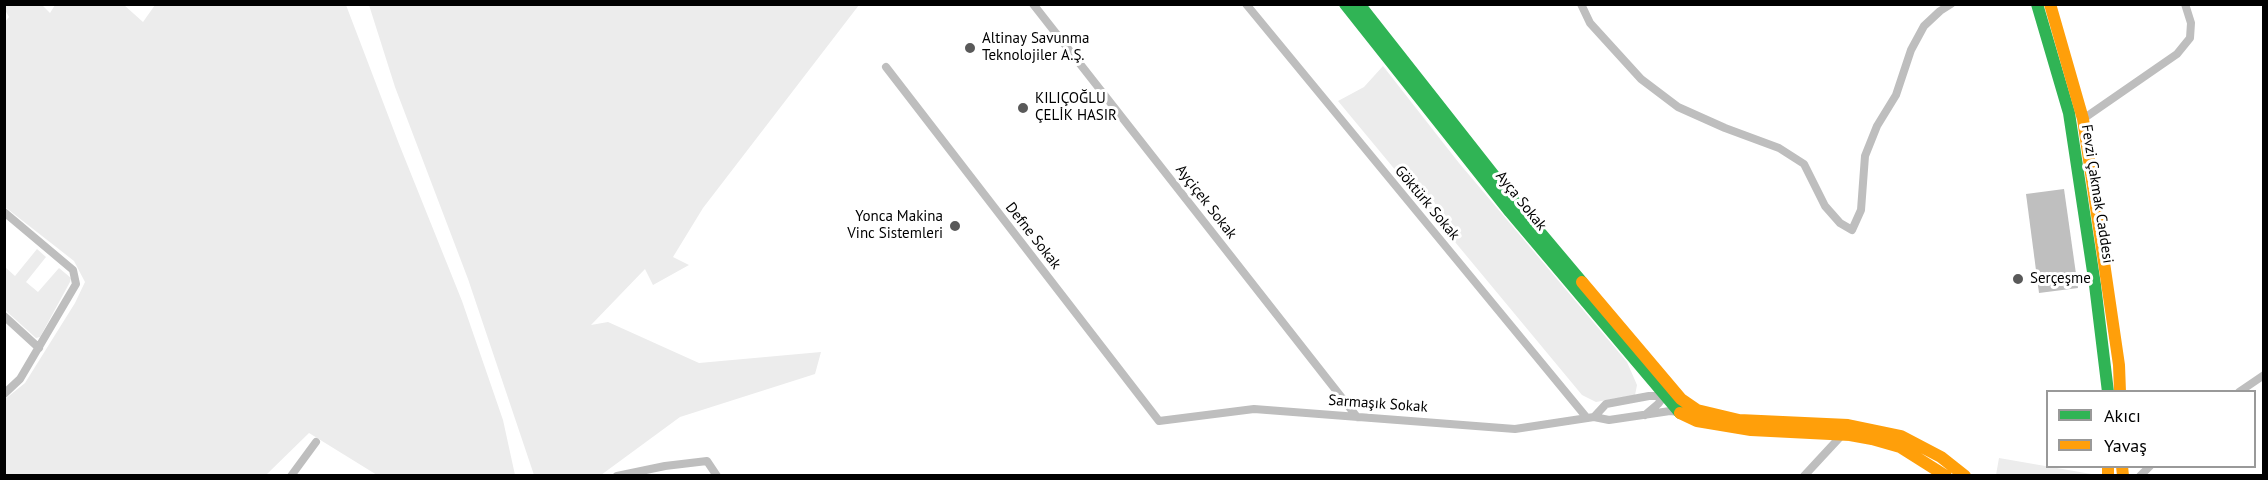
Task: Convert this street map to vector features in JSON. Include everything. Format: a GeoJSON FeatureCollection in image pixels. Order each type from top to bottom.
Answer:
{"type":"FeatureCollection","features":[{"type":"Feature","properties":{"kind":"street","name":"Ayçiçek Sokak"},"geometry":{"type":"LineString","coordinates":[[1033,4],[1357,417]]}},
{"type":"Feature","properties":{"kind":"street","name":"Göktürk Sokak"},"geometry":{"type":"LineString","coordinates":[[1246,4],[1591,418]]}},
{"type":"Feature","properties":{"kind":"street","name":"Ayça Sokak"},"geometry":{"type":"LineString","coordinates":[[1345,4],[1360,11],[1510,212],[1655,376],[1686,402]]}},
{"type":"Feature","properties":{"kind":"street"},"geometry":{"type":"LineString","coordinates":[[1581,4],[1590,23],[1641,78],[1678,107],[1779,148],[1804,164],[1825,206],[1840,223],[1852,230],[1861,210],[1866,156],[1877,126],[1896,95],[1911,50],[1924,26],[1951,4]]}},
{"type":"Feature","properties":{"kind":"street","name":"Fevzi Çakmak Caddesi"},"geometry":{"type":"LineString","coordinates":[[2037,4],[2071,121],[2108,390]]}},
{"type":"Feature","properties":{"kind":"street","name":"Fevzi Çakmak Caddesi"},"geometry":{"type":"LineString","coordinates":[[2050,4],[2083,119],[2119,365],[2120,390]]}},
{"type":"Feature","properties":{"kind":"street"},"geometry":{"type":"LineString","coordinates":[[2083,119],[2177,54],[2190,38],[2191,23],[2185,4]]}},
{"type":"Feature","properties":{"kind":"street","name":"Defne Sokak"},"geometry":{"type":"LineString","coordinates":[[886,67],[1159,421]]}},
{"type":"Feature","properties":{"kind":"street"},"geometry":{"type":"LineString","coordinates":[[4,212],[73,270],[76,284],[20,379],[4,394]]}},
{"type":"Feature","properties":{"kind":"street"},"geometry":{"type":"LineString","coordinates":[[4,316],[39,348]]}},
{"type":"Feature","properties":{"kind":"street"},"geometry":{"type":"LineString","coordinates":[[2243,390],[2264,375]]}},
{"type":"Feature","properties":{"kind":"street","name":"Ayça Sokak"},"geometry":{"type":"LineString","coordinates":[[1655,376],[1665,395],[1679,412]]}},
{"type":"Feature","properties":{"kind":"street"},"geometry":{"type":"LineString","coordinates":[[1643,397],[1650,391],[1655,376]]}},
{"type":"Feature","properties":{"kind":"street","name":"Sarmaşık Sokak"},"geometry":{"type":"LineString","coordinates":[[1591,418],[1606,404],[1665,395],[1686,402],[1698,410],[1739,420],[1848,424],[1900,447],[1946,476]]}},
{"type":"Feature","properties":{"kind":"street"},"geometry":{"type":"LineString","coordinates":[[1645,415],[1665,395]]}},
{"type":"Feature","properties":{"kind":"street","name":"Sarmaşık Sokak"},"geometry":{"type":"LineString","coordinates":[[1159,421],[1254,409],[1515,429],[1591,418],[1608,420],[1679,412],[1697,421],[1751,430],[1901,436],[1941,457],[1964,475]]}},
{"type":"Feature","properties":{"kind":"street"},"geometry":{"type":"LineString","coordinates":[[1804,476],[1842,435]]}},
{"type":"Feature","properties":{"kind":"street"},"geometry":{"type":"LineString","coordinates":[[291,476],[316,442]]}},
{"type":"Feature","properties":{"kind":"street"},"geometry":{"type":"LineString","coordinates":[[617,476],[665,466],[707,461],[717,476]]}},
{"type":"Feature","properties":{"kind":"shaded area"},"geometry":{"type":"Polygon","coordinates":[[[5,5],[42,5],[50,13],[55,5],[124,5],[143,22],[155,5],[346,5],[462,301],[503,420],[515,475],[377,475],[309,433],[266,475],[5,475],[4,400],[25,383],[75,303],[85,282],[74,261],[5,207],[4,23],[9,17],[5,5]]]}},
{"type":"Feature","properties":{"kind":"shaded area"},"geometry":{"type":"Polygon","coordinates":[[[369,5],[859,5],[703,208],[673,257],[689,265],[653,285],[645,269],[591,325],[608,322],[699,363],[821,352],[815,374],[680,417],[601,475],[534,475],[468,279],[395,87],[369,5]]]}},
{"type":"Feature","properties":{"kind":"shaded area"},"geometry":{"type":"Polygon","coordinates":[[[1383,66],[1459,163],[1627,362],[1637,385],[1635,395],[1596,402],[1582,395],[1338,101],[1364,87],[1383,66]]]}},
{"type":"Feature","properties":{"kind":"shaded area"},"geometry":{"type":"Polygon","coordinates":[[[2064,189],[2078,288],[2039,293],[2026,194],[2064,189]]]}},
{"type":"Feature","properties":{"kind":"shaded area"},"geometry":{"type":"Polygon","coordinates":[[[37,249],[46,257],[26,282],[38,292],[59,268],[71,278],[40,337],[36,338],[5,310],[5,267],[15,276],[37,249]]]}},
{"type":"Feature","properties":{"kind":"shaded area"},"geometry":{"type":"Polygon","coordinates":[[[1999,458],[2046,466],[2046,468],[2097,475],[1996,475],[1999,458]]]}},
{"type":"Feature","properties":{"kind":"traffic: fast"},"geometry":{"type":"LineString","coordinates":[[1345,4],[1510,212],[1680,413]]}},
{"type":"Feature","properties":{"kind":"traffic: fast"},"geometry":{"type":"LineString","coordinates":[[1359,4],[1518,206],[1582,282]]}},
{"type":"Feature","properties":{"kind":"traffic: fast"},"geometry":{"type":"LineString","coordinates":[[2037,4],[2069,113],[2095,285],[2108,390]]}},
{"type":"Feature","properties":{"kind":"traffic: slow"},"geometry":{"type":"LineString","coordinates":[[2050,4],[2083,119],[2119,365],[2120,390]]}},
{"type":"Feature","properties":{"kind":"traffic: slow"},"geometry":{"type":"LineString","coordinates":[[1582,282],[1681,399],[1697,410],[1739,420],[1848,425],[1901,436],[1941,457],[1965,476]]}},
{"type":"Feature","properties":{"kind":"traffic: slow"},"geometry":{"type":"LineString","coordinates":[[1680,413],[1697,421],[1751,430],[1850,435],[1872,439],[1900,447],[1946,476]]}},
{"type":"Feature","properties":{"kind":"traffic: slow"},"geometry":{"type":"LineString","coordinates":[[2108,468],[2108,476]]}},
{"type":"Feature","properties":{"kind":"traffic: slow"},"geometry":{"type":"LineString","coordinates":[[2122,468],[2123,476]]}},
{"type":"Feature","properties":{"kind":"place","name":"Altinay Savunma Teknolojiler A.Ş."},"geometry":{"type":"Point","coordinates":[970,48]}},
{"type":"Feature","properties":{"kind":"place","name":"KILIÇOĞLU ÇELİK HASIR"},"geometry":{"type":"Point","coordinates":[1023,108]}},
{"type":"Feature","properties":{"kind":"place","name":"Yonca Makina Vinc Sistemleri"},"geometry":{"type":"Point","coordinates":[955,226]}},
{"type":"Feature","properties":{"kind":"place","name":"Serçeşme"},"geometry":{"type":"Point","coordinates":[2018,279]}}]}
